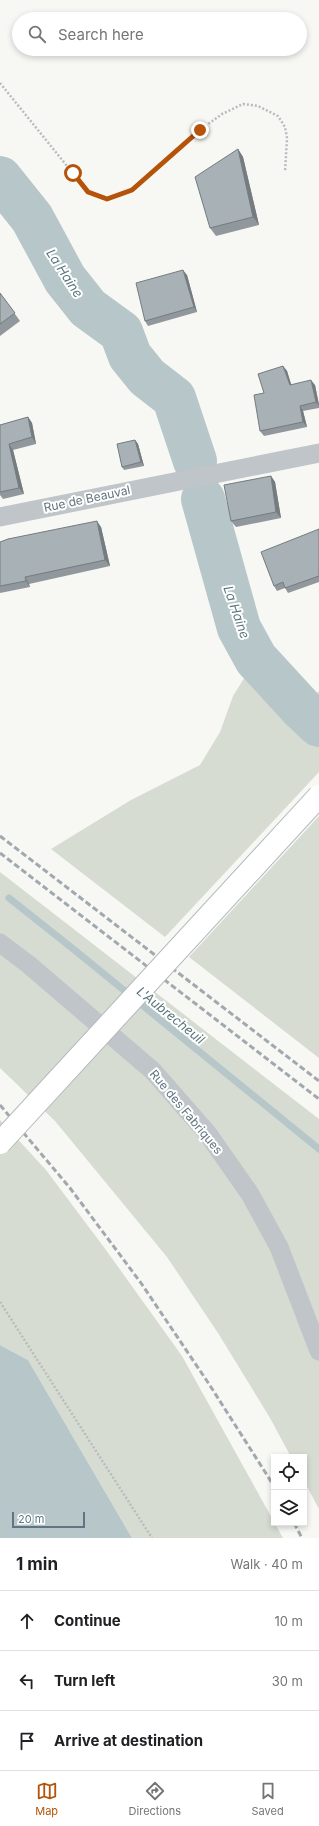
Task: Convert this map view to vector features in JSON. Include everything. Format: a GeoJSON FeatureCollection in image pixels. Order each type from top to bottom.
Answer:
{"type":"FeatureCollection","features":[{"type":"Feature","properties":{"kind":"main road"},"geometry":{"type":"LineString","coordinates":[[0,1143],[319,796]]}},
{"type":"Feature","properties":{"kind":"street","name":"Rue de Beauval"},"geometry":{"type":"LineString","coordinates":[[0,517],[222,471],[319,453]]}},
{"type":"Feature","properties":{"kind":"street","name":"Rue des Fabriques"},"geometry":{"type":"LineString","coordinates":[[0,944],[28,964],[153,1072],[208,1134],[250,1194],[279,1247],[319,1351]]}},
{"type":"Feature","properties":{"kind":"path"},"geometry":{"type":"LineString","coordinates":[[0,82],[88,192],[107,199],[132,190],[200,130],[222,114],[243,104],[258,106],[278,116],[285,127],[287,138],[285,172]]}},
{"type":"Feature","properties":{"kind":"path"},"geometry":{"type":"LineString","coordinates":[[0,1302],[152,1538]]}},
{"type":"Feature","properties":{"kind":"shaded area"},"geometry":{"type":"Polygon","coordinates":[[[256,659],[301,709],[319,691],[319,772],[165,937],[51,849],[131,800],[200,765],[220,732],[233,696],[256,659]]]}},
{"type":"Feature","properties":{"kind":"shaded area"},"geometry":{"type":"Polygon","coordinates":[[[319,816],[319,1058],[189,957],[319,816]]]}},
{"type":"Feature","properties":{"kind":"shaded area"},"geometry":{"type":"Polygon","coordinates":[[[0,872],[319,1119],[319,1509],[307,1487],[307,1454],[289,1454],[270,1418],[218,1333],[167,1257],[55,1121],[0,1068],[0,872]]]}},
{"type":"Feature","properties":{"kind":"shaded area"},"geometry":{"type":"Polygon","coordinates":[[[0,1120],[46,1170],[106,1250],[182,1356],[271,1516],[271,1526],[276,1526],[283,1538],[132,1538],[28,1360],[0,1345],[0,1120]]]}},
{"type":"Feature","properties":{"kind":"shaded area"},"geometry":{"type":"Polygon","coordinates":[[[0,1345],[28,1360],[132,1538],[0,1538],[0,1345]]]}},
{"type":"Feature","properties":{"kind":"building"},"geometry":{"type":"Polygon","coordinates":[[[238,149],[253,217],[210,228],[195,177],[238,149]]]}},
{"type":"Feature","properties":{"kind":"building"},"geometry":{"type":"Polygon","coordinates":[[[183,270],[194,307],[145,321],[136,283],[183,270]]]}},
{"type":"Feature","properties":{"kind":"building"},"geometry":{"type":"Polygon","coordinates":[[[0,293],[15,313],[0,324],[0,293]]]}},
{"type":"Feature","properties":{"kind":"building"},"geometry":{"type":"Polygon","coordinates":[[[283,366],[290,385],[311,380],[316,402],[300,406],[303,422],[260,431],[254,395],[264,393],[258,374],[283,366]]]}},
{"type":"Feature","properties":{"kind":"building"},"geometry":{"type":"Polygon","coordinates":[[[28,417],[32,437],[9,444],[19,488],[0,492],[0,425],[28,417]]]}},
{"type":"Feature","properties":{"kind":"building"},"geometry":{"type":"Polygon","coordinates":[[[135,440],[141,462],[122,467],[117,444],[135,440]]]}},
{"type":"Feature","properties":{"kind":"building"},"geometry":{"type":"Polygon","coordinates":[[[271,476],[276,512],[231,521],[224,485],[271,476]]]}},
{"type":"Feature","properties":{"kind":"building"},"geometry":{"type":"Polygon","coordinates":[[[97,521],[105,560],[25,577],[26,581],[0,586],[0,542],[8,539],[97,521]]]}},
{"type":"Feature","properties":{"kind":"building"},"geometry":{"type":"Polygon","coordinates":[[[319,529],[319,576],[285,588],[283,582],[274,586],[261,552],[319,529]]]}},
{"type":"Feature","properties":{"kind":"waterway","name":"La Haine"},"geometry":{"type":"LineString","coordinates":[[0,178],[32,218],[65,279],[88,308],[121,332],[130,356],[147,377],[174,398],[195,461]]}},
{"type":"Feature","properties":{"kind":"waterway","name":"La Haine"},"geometry":{"type":"LineString","coordinates":[[203,499],[239,628],[256,659],[302,709],[319,725]]}},
{"type":"Feature","properties":{"kind":"waterway","name":"L'Aubrecheuil"},"geometry":{"type":"LineString","coordinates":[[9,898],[319,1149]]}},
{"type":"Feature","properties":{"kind":"railway"},"geometry":{"type":"LineString","coordinates":[[0,836],[319,1081]]}},
{"type":"Feature","properties":{"kind":"railway"},"geometry":{"type":"LineString","coordinates":[[0,853],[319,1099]]}},
{"type":"Feature","properties":{"kind":"railway"},"geometry":{"type":"LineString","coordinates":[[0,1105],[70,1188],[141,1283],[209,1384],[271,1481]]}},
{"type":"Feature","properties":{"kind":"railway"},"geometry":{"type":"LineString","coordinates":[[296,1526],[302,1538]]}},
{"type":"Feature","properties":{"kind":"route"},"geometry":{"type":"LineString","coordinates":[[73,173],[88,192],[107,199],[132,190],[200,130]]}}]}
